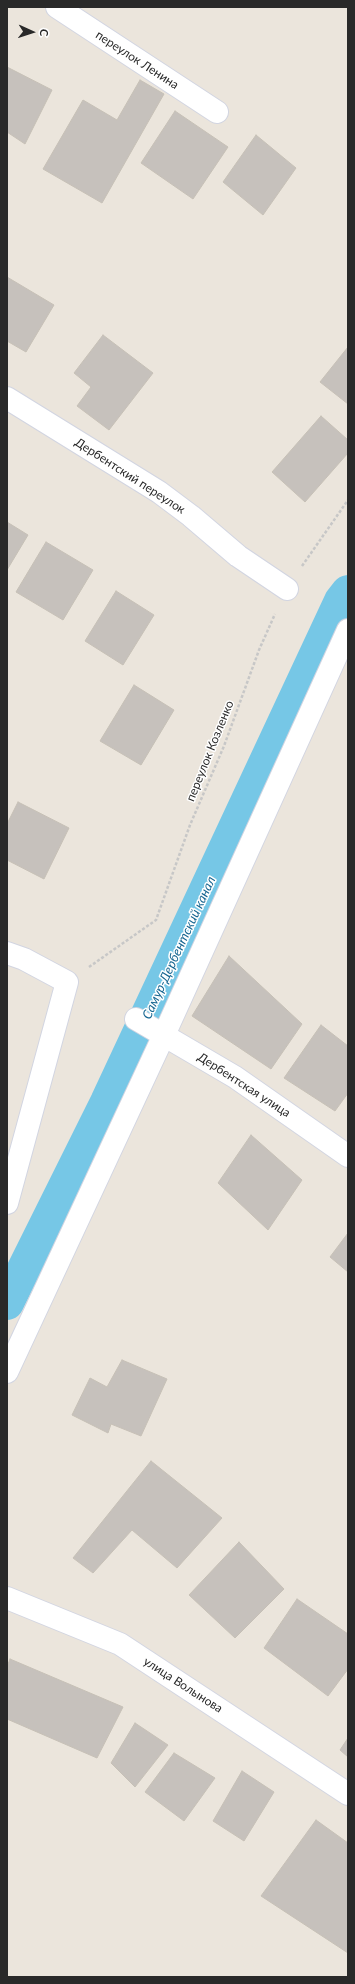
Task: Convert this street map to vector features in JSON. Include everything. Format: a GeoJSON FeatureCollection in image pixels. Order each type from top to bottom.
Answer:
{"type":"FeatureCollection","features":[{"type":"Feature","properties":{"kind":"street","name":"переулок Ленина"},"geometry":{"type":"LineString","coordinates":[[58,7],[217,112]]}},
{"type":"Feature","properties":{"kind":"street","name":"Дербентский переулок"},"geometry":{"type":"LineString","coordinates":[[7,398],[159,492],[191,516],[238,556],[287,589]]}},
{"type":"Feature","properties":{"kind":"street"},"geometry":{"type":"LineString","coordinates":[[7,1372],[164,1035],[348,630]]}},
{"type":"Feature","properties":{"kind":"street"},"geometry":{"type":"LineString","coordinates":[[7,953],[24,959],[67,982],[7,1203]]}},
{"type":"Feature","properties":{"kind":"street","name":"Дербентская улица"},"geometry":{"type":"LineString","coordinates":[[136,1019],[235,1077],[348,1156]]}},
{"type":"Feature","properties":{"kind":"street","name":"улица Волынова"},"geometry":{"type":"LineString","coordinates":[[7,1598],[120,1644],[348,1794]]}},
{"type":"Feature","properties":{"kind":"path","name":"переулок Козленко"},"geometry":{"type":"LineString","coordinates":[[67,982],[156,920],[190,825],[224,746],[259,650],[287,589],[348,500]]}},
{"type":"Feature","properties":{"kind":"building"},"geometry":{"type":"Polygon","coordinates":[[[7,67],[52,90],[25,144],[7,132],[7,67]]]}},
{"type":"Feature","properties":{"kind":"building"},"geometry":{"type":"Polygon","coordinates":[[[140,80],[164,94],[102,203],[43,169],[83,100],[117,120],[140,80]]]}},
{"type":"Feature","properties":{"kind":"building"},"geometry":{"type":"Polygon","coordinates":[[[175,111],[228,147],[193,199],[141,163],[175,111]]]}},
{"type":"Feature","properties":{"kind":"building"},"geometry":{"type":"Polygon","coordinates":[[[256,135],[296,168],[263,215],[223,182],[256,135]]]}},
{"type":"Feature","properties":{"kind":"building"},"geometry":{"type":"Polygon","coordinates":[[[7,277],[54,305],[26,352],[7,341],[7,277]]]}},
{"type":"Feature","properties":{"kind":"building"},"geometry":{"type":"Polygon","coordinates":[[[103,335],[153,373],[109,430],[77,406],[91,387],[74,373],[103,335]]]}},
{"type":"Feature","properties":{"kind":"building"},"geometry":{"type":"Polygon","coordinates":[[[348,347],[348,404],[320,382],[348,347]]]}},
{"type":"Feature","properties":{"kind":"building"},"geometry":{"type":"Polygon","coordinates":[[[321,416],[348,440],[348,453],[305,502],[272,472],[321,416]]]}},
{"type":"Feature","properties":{"kind":"building"},"geometry":{"type":"Polygon","coordinates":[[[7,522],[28,535],[7,570],[7,522]]]}},
{"type":"Feature","properties":{"kind":"building"},"geometry":{"type":"Polygon","coordinates":[[[46,542],[93,570],[63,620],[16,592],[46,542]]]}},
{"type":"Feature","properties":{"kind":"building"},"geometry":{"type":"Polygon","coordinates":[[[116,591],[154,615],[123,665],[85,641],[116,591]]]}},
{"type":"Feature","properties":{"kind":"building"},"geometry":{"type":"Polygon","coordinates":[[[134,685],[174,710],[141,765],[100,741],[134,685]]]}},
{"type":"Feature","properties":{"kind":"building"},"geometry":{"type":"Polygon","coordinates":[[[18,802],[69,828],[44,879],[7,860],[7,824],[18,802]]]}},
{"type":"Feature","properties":{"kind":"building"},"geometry":{"type":"Polygon","coordinates":[[[229,956],[302,1024],[271,1069],[192,1016],[229,956]]]}},
{"type":"Feature","properties":{"kind":"building"},"geometry":{"type":"Polygon","coordinates":[[[321,1025],[348,1046],[348,1093],[335,1111],[284,1078],[321,1025]]]}},
{"type":"Feature","properties":{"kind":"building"},"geometry":{"type":"Polygon","coordinates":[[[251,1135],[302,1180],[268,1230],[218,1183],[251,1135]]]}},
{"type":"Feature","properties":{"kind":"building"},"geometry":{"type":"Polygon","coordinates":[[[348,1233],[348,1272],[330,1257],[348,1233]]]}},
{"type":"Feature","properties":{"kind":"building"},"geometry":{"type":"Polygon","coordinates":[[[122,1360],[167,1379],[141,1436],[111,1424],[108,1433],[72,1415],[90,1378],[107,1387],[122,1360]]]}},
{"type":"Feature","properties":{"kind":"building"},"geometry":{"type":"Polygon","coordinates":[[[151,1461],[222,1518],[177,1568],[132,1530],[93,1573],[73,1558],[151,1461]]]}},
{"type":"Feature","properties":{"kind":"building"},"geometry":{"type":"Polygon","coordinates":[[[239,1542],[284,1589],[235,1638],[189,1595],[239,1542]]]}},
{"type":"Feature","properties":{"kind":"building"},"geometry":{"type":"Polygon","coordinates":[[[297,1599],[348,1634],[348,1669],[328,1696],[264,1648],[297,1599]]]}},
{"type":"Feature","properties":{"kind":"building"},"geometry":{"type":"Polygon","coordinates":[[[10,1659],[123,1707],[97,1758],[7,1719],[7,1667],[10,1659]]]}},
{"type":"Feature","properties":{"kind":"building"},"geometry":{"type":"Polygon","coordinates":[[[135,1723],[168,1745],[135,1787],[111,1763],[135,1723]]]}},
{"type":"Feature","properties":{"kind":"building"},"geometry":{"type":"Polygon","coordinates":[[[348,1738],[348,1757],[340,1750],[348,1738]]]}},
{"type":"Feature","properties":{"kind":"building"},"geometry":{"type":"Polygon","coordinates":[[[174,1753],[215,1778],[184,1821],[145,1792],[174,1753]]]}},
{"type":"Feature","properties":{"kind":"building"},"geometry":{"type":"Polygon","coordinates":[[[242,1771],[274,1792],[244,1841],[213,1821],[242,1771]]]}},
{"type":"Feature","properties":{"kind":"building"},"geometry":{"type":"Polygon","coordinates":[[[316,1820],[348,1843],[348,1953],[261,1896],[316,1820]]]}},
{"type":"Feature","properties":{"kind":"waterway","name":"Самур-Дербентский канал"},"geometry":{"type":"LineString","coordinates":[[7,1303],[107,1102],[341,601],[348,592]]}}]}
